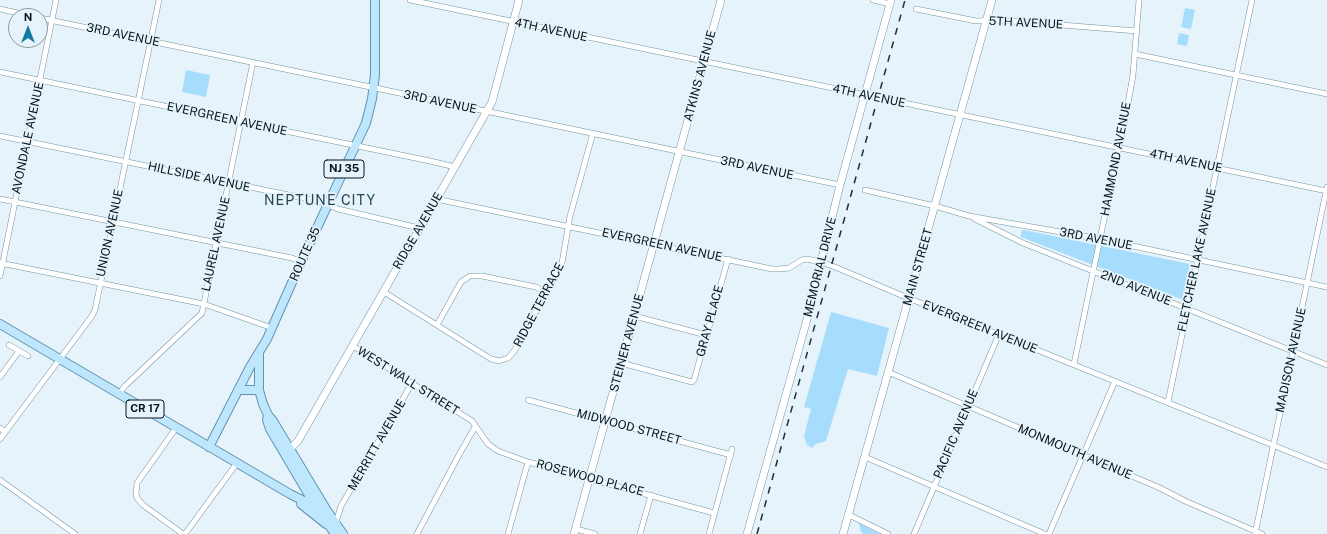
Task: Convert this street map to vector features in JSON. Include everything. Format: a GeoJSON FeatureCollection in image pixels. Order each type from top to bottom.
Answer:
{"type":"FeatureCollection","features":[{"type":"Feature","properties":{"kind":"main road","name":"ROUTE 35"},"geometry":{"type":"LineString","coordinates":[[268,415],[259,390],[259,353],[272,328],[366,123],[375,75],[375,0]]}},
{"type":"Feature","properties":{"kind":"main road","name":"CR 17"},"geometry":{"type":"LineString","coordinates":[[0,324],[176,428],[290,494],[316,507],[324,513],[336,530]]}},
{"type":"Feature","properties":{"kind":"main road"},"geometry":{"type":"LineString","coordinates":[[209,447],[250,367],[259,353]]}},
{"type":"Feature","properties":{"kind":"main road"},"geometry":{"type":"LineString","coordinates":[[238,390],[259,390]]}},
{"type":"Feature","properties":{"kind":"main road","name":"NJ 35"},"geometry":{"type":"LineString","coordinates":[[268,415],[326,509],[336,530]]}},
{"type":"Feature","properties":{"kind":"main road","name":"NJ 35"},"geometry":{"type":"LineString","coordinates":[[268,415],[267,420],[270,429],[316,507]]}},
{"type":"Feature","properties":{"kind":"main road","name":"CR 17"},"geometry":{"type":"LineString","coordinates":[[290,494],[336,530]]}},
{"type":"Feature","properties":{"kind":"street","name":"AVONDALE AVENUE"},"geometry":{"type":"LineString","coordinates":[[0,276],[1,263],[28,141],[56,0]]}},
{"type":"Feature","properties":{"kind":"street","name":"UNION AVENUE"},"geometry":{"type":"LineString","coordinates":[[0,439],[92,316],[159,0]]}},
{"type":"Feature","properties":{"kind":"street","name":"4TH AVENUE"},"geometry":{"type":"LineString","coordinates":[[410,0],[434,2],[514,22],[1216,168],[1327,189]]}},
{"type":"Feature","properties":{"kind":"street","name":"RIDGE AVENUE"},"geometry":{"type":"LineString","coordinates":[[290,449],[298,441],[492,102],[519,0]]}},
{"type":"Feature","properties":{"kind":"street","name":"ATKINS AVENUE"},"geometry":{"type":"LineString","coordinates":[[680,152],[721,0]]}},
{"type":"Feature","properties":{"kind":"street"},"geometry":{"type":"LineString","coordinates":[[873,0],[891,2]]}},
{"type":"Feature","properties":{"kind":"street","name":"MAIN STREET"},"geometry":{"type":"LineString","coordinates":[[843,534],[992,0]]}},
{"type":"Feature","properties":{"kind":"street","name":"HAMMOND AVENUE"},"geometry":{"type":"LineString","coordinates":[[1074,364],[1128,102],[1135,54],[1139,0]]}},
{"type":"Feature","properties":{"kind":"street","name":"FLETCHER LAKE AVENUE"},"geometry":{"type":"LineString","coordinates":[[1168,402],[1252,0]]}},
{"type":"Feature","properties":{"kind":"street","name":"MEMORIAL DRIVE"},"geometry":{"type":"LineString","coordinates":[[747,534],[806,323],[840,185],[891,2]]}},
{"type":"Feature","properties":{"kind":"street","name":"5TH AVENUE"},"geometry":{"type":"LineString","coordinates":[[916,8],[976,21],[998,20],[1137,31]]}},
{"type":"Feature","properties":{"kind":"street","name":"3RD AVENUE"},"geometry":{"type":"LineString","coordinates":[[48,19],[840,185]]}},
{"type":"Feature","properties":{"kind":"street"},"geometry":{"type":"LineString","coordinates":[[1135,54],[1327,94]]}},
{"type":"Feature","properties":{"kind":"street","name":"LAUREL AVENUE"},"geometry":{"type":"LineString","coordinates":[[119,394],[125,386],[202,313],[254,62]]}},
{"type":"Feature","properties":{"kind":"street","name":"EVERGREEN AVENUE"},"geometry":{"type":"LineString","coordinates":[[0,72],[430,161],[455,168]]}},
{"type":"Feature","properties":{"kind":"street","name":"RIDGE TERRACE"},"geometry":{"type":"LineString","coordinates":[[384,292],[491,359],[499,361],[508,358],[516,350],[562,263],[570,216],[593,134]]}},
{"type":"Feature","properties":{"kind":"street","name":"HILLSIDE AVENUE"},"geometry":{"type":"LineString","coordinates":[[0,136],[310,200],[338,209],[420,228]]}},
{"type":"Feature","properties":{"kind":"street","name":"STEINER AVENUE"},"geometry":{"type":"LineString","coordinates":[[575,532],[680,152]]}},
{"type":"Feature","properties":{"kind":"street","name":"MADISON AVENUE"},"geometry":{"type":"LineString","coordinates":[[1256,533],[1327,189]]}},
{"type":"Feature","properties":{"kind":"street","name":"3RD AVENUE"},"geometry":{"type":"LineString","coordinates":[[865,190],[935,206],[968,216],[1100,240],[1327,287]]}},
{"type":"Feature","properties":{"kind":"street"},"geometry":{"type":"LineString","coordinates":[[0,199],[112,223],[292,258],[301,262]]}},
{"type":"Feature","properties":{"kind":"street","name":"EVERGREEN AVENUE"},"geometry":{"type":"LineString","coordinates":[[436,199],[779,269],[788,268],[807,259],[821,262],[1327,467]]}},
{"type":"Feature","properties":{"kind":"street","name":"2ND AVENUE"},"geometry":{"type":"LineString","coordinates":[[968,216],[1023,242],[1327,365]]}},
{"type":"Feature","properties":{"kind":"street","name":"GRAY PLACE"},"geometry":{"type":"LineString","coordinates":[[621,363],[692,382],[694,380],[728,259]]}},
{"type":"Feature","properties":{"kind":"street"},"geometry":{"type":"LineString","coordinates":[[1,263],[204,304],[272,328]]}},
{"type":"Feature","properties":{"kind":"street"},"geometry":{"type":"LineString","coordinates":[[437,325],[461,282],[470,276],[482,276],[536,287],[546,293]]}},
{"type":"Feature","properties":{"kind":"street"},"geometry":{"type":"LineString","coordinates":[[634,316],[706,335]]}},
{"type":"Feature","properties":{"kind":"street","name":"PACIFIC AVENUE"},"geometry":{"type":"LineString","coordinates":[[914,534],[999,334]]}},
{"type":"Feature","properties":{"kind":"street"},"geometry":{"type":"LineString","coordinates":[[9,345],[28,356]]}},
{"type":"Feature","properties":{"kind":"street","name":"WEST WALL STREET"},"geometry":{"type":"LineString","coordinates":[[353,346],[472,421],[475,427]]}},
{"type":"Feature","properties":{"kind":"street"},"geometry":{"type":"LineString","coordinates":[[0,377],[19,351]]}},
{"type":"Feature","properties":{"kind":"street","name":"MONMOUTH AVENUE"},"geometry":{"type":"LineString","coordinates":[[888,372],[1160,488],[1185,501],[1256,533],[1262,534]]}},
{"type":"Feature","properties":{"kind":"street"},"geometry":{"type":"LineString","coordinates":[[1049,534],[1115,381]]}},
{"type":"Feature","properties":{"kind":"street","name":"MERRITT AVENUE"},"geometry":{"type":"LineString","coordinates":[[336,530],[337,519],[341,506],[412,383]]}},
{"type":"Feature","properties":{"kind":"street","name":"MIDWOOD STREET"},"geometry":{"type":"LineString","coordinates":[[528,400],[731,455]]}},
{"type":"Feature","properties":{"kind":"street"},"geometry":{"type":"LineString","coordinates":[[417,534],[475,427]]}},
{"type":"Feature","properties":{"kind":"street","name":"ROSEWOOD PLACE"},"geometry":{"type":"LineString","coordinates":[[475,427],[492,448],[528,462],[714,513]]}},
{"type":"Feature","properties":{"kind":"street"},"geometry":{"type":"LineString","coordinates":[[0,428],[6,432]]}},
{"type":"Feature","properties":{"kind":"street"},"geometry":{"type":"LineString","coordinates":[[176,428],[137,483],[136,494],[143,505],[184,534],[237,463]]}},
{"type":"Feature","properties":{"kind":"street"},"geometry":{"type":"LineString","coordinates":[[708,534],[732,449]]}},
{"type":"Feature","properties":{"kind":"street"},"geometry":{"type":"LineString","coordinates":[[865,457],[1045,534]]}},
{"type":"Feature","properties":{"kind":"street"},"geometry":{"type":"LineString","coordinates":[[508,534],[528,462]]}},
{"type":"Feature","properties":{"kind":"street"},"geometry":{"type":"LineString","coordinates":[[0,480],[74,534]]}},
{"type":"Feature","properties":{"kind":"street"},"geometry":{"type":"LineString","coordinates":[[640,534],[651,495]]}},
{"type":"Feature","properties":{"kind":"street"},"geometry":{"type":"LineString","coordinates":[[326,509],[333,511],[341,506]]}},
{"type":"Feature","properties":{"kind":"street"},"geometry":{"type":"LineString","coordinates":[[849,515],[888,534]]}},
{"type":"Feature","properties":{"kind":"street"},"geometry":{"type":"LineString","coordinates":[[575,532],[595,534]]}},
{"type":"Feature","properties":{"kind":"shaded area"},"geometry":{"type":"Polygon","coordinates":[[[1185,8],[1195,10],[1191,29],[1181,27],[1185,8]]]}},
{"type":"Feature","properties":{"kind":"shaded area"},"geometry":{"type":"Polygon","coordinates":[[[1179,33],[1189,35],[1187,46],[1177,44],[1179,33]]]}},
{"type":"Feature","properties":{"kind":"shaded area"},"geometry":{"type":"Polygon","coordinates":[[[186,70],[210,75],[206,97],[182,92],[186,70]]]}},
{"type":"Feature","properties":{"kind":"shaded area"},"geometry":{"type":"Polygon","coordinates":[[[1024,230],[1190,264],[1183,300],[1021,237],[1021,232],[1024,230]]]}},
{"type":"Feature","properties":{"kind":"shaded area"},"geometry":{"type":"Polygon","coordinates":[[[831,312],[889,328],[877,376],[848,369],[826,441],[816,444],[812,448],[807,445],[804,436],[811,409],[804,407],[831,312]]]}},
{"type":"Feature","properties":{"kind":"shaded area"},"geometry":{"type":"Polygon","coordinates":[[[859,523],[880,534],[864,534],[861,532],[859,523]]]}},
{"type":"Feature","properties":{"kind":"railway"},"geometry":{"type":"LineString","coordinates":[[757,534],[905,0]]}},
{"type":"Feature","properties":{"kind":"district","name":"NEPTUNE CITY"},"geometry":{"type":"Point","coordinates":[320,201]}}]}
